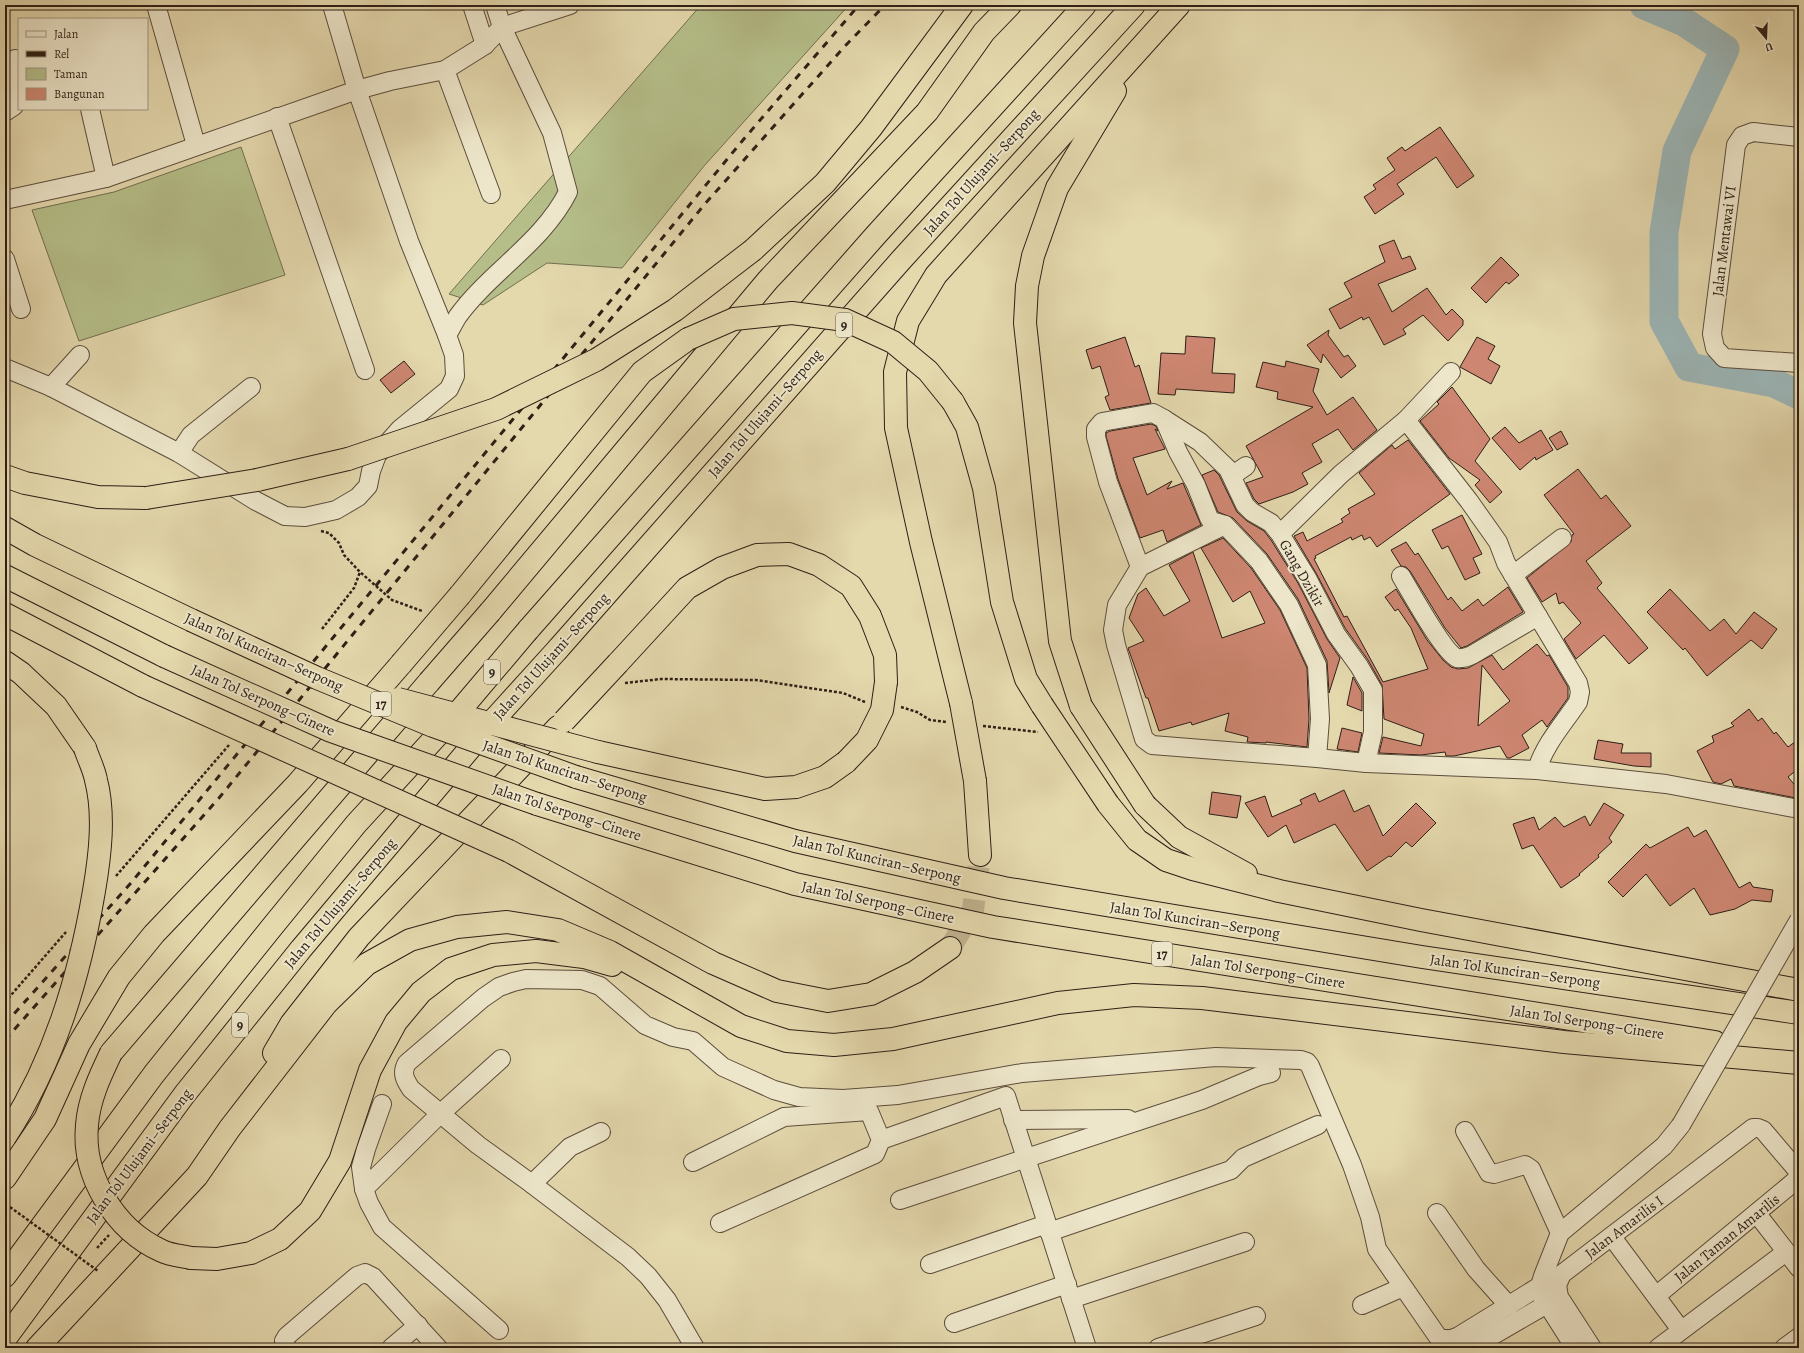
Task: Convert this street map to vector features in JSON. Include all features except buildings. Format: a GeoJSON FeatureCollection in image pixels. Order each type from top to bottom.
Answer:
{"type":"FeatureCollection","features":[{"type":"Feature","properties":{"kind":"highway"},"geometry":{"type":"LineString","coordinates":[[5,476],[25,483],[98,497],[146,498],[257,480],[348,459],[496,409],[596,360],[675,310],[753,250],[825,183],[871,128],[962,5]]}},
{"type":"Feature","properties":{"kind":"highway"},"geometry":{"type":"LineString","coordinates":[[654,977],[584,957],[536,951],[494,955],[450,969],[421,992],[396,1022],[370,1070],[340,1161],[310,1211],[280,1239],[251,1253],[217,1259],[191,1258],[162,1252],[134,1235],[115,1215],[100,1190],[88,1159],[87,1125],[94,1090],[111,1053],[490,612],[768,280],[927,112],[984,32],[1010,5]]}},
{"type":"Feature","properties":{"kind":"highway","name":"9"},"geometry":{"type":"LineString","coordinates":[[5,1276],[154,1074],[356,824],[456,715],[528,630],[875,236],[1086,5]]}},
{"type":"Feature","properties":{"kind":"highway","name":"Jalan Tol Ulujami–Serpong"},"geometry":{"type":"LineString","coordinates":[[5,1339],[184,1096],[306,943],[490,724],[902,259],[1134,5]]}},
{"type":"Feature","properties":{"kind":"highway"},"geometry":{"type":"LineString","coordinates":[[980,855],[975,781],[957,713],[896,428],[895,372],[908,321],[936,274],[1179,5]]}},
{"type":"Feature","properties":{"kind":"highway"},"geometry":{"type":"LineString","coordinates":[[1140,49],[1057,188],[1033,256],[1027,286],[1025,323],[1060,641],[1081,706],[1145,805],[1179,837],[1279,891]]}},
{"type":"Feature","properties":{"kind":"highway"},"geometry":{"type":"LineString","coordinates":[[5,1178],[45,1119],[79,1044],[119,977],[154,934],[298,783],[460,595],[642,372],[688,339],[734,319],[792,313],[845,320],[893,342],[928,371],[952,402],[967,427],[984,488],[1002,602],[1026,678],[1042,705],[1108,804],[1137,840],[1166,860],[1193,869],[1279,891],[1429,921],[1799,990]]}},
{"type":"Feature","properties":{"kind":"highway","name":"Jalan Tol Kunciran–Serpong"},"geometry":{"type":"LineString","coordinates":[[5,528],[35,545],[317,678],[433,726],[576,777],[795,841],[1004,888],[1422,957],[1799,1013]]}},
{"type":"Feature","properties":{"kind":"highway"},"geometry":{"type":"LineString","coordinates":[[230,1128],[291,1024],[359,937],[564,721],[621,673],[687,588],[722,568],[757,555],[789,554],[819,565],[851,586],[870,616],[885,655],[886,682],[882,710],[867,740],[846,762],[825,776],[796,787],[765,789],[598,752],[317,678]]}},
{"type":"Feature","properties":{"kind":"highway","name":"Jalan Tol Serpong–Cinere"},"geometry":{"type":"LineString","coordinates":[[5,576],[164,656],[331,731],[537,804],[795,884],[993,927],[1799,1056]]}},
{"type":"Feature","properties":{"kind":"highway"},"geometry":{"type":"LineString","coordinates":[[5,614],[143,686],[509,851],[713,963],[777,992],[828,1001],[871,994],[915,972],[950,948]]}},
{"type":"Feature","properties":{"kind":"highway"},"geometry":{"type":"LineString","coordinates":[[5,662],[21,673],[56,706],[85,748],[96,780],[100,812],[99,859],[86,939],[70,996],[47,1060],[24,1108],[5,1137]]}},
{"type":"Feature","properties":{"kind":"highway"},"geometry":{"type":"LineString","coordinates":[[37,1348],[197,1176],[230,1128],[326,1004],[367,964],[410,940],[457,927],[506,922],[558,930],[610,952],[741,1026],[787,1041],[795,1042],[834,1045],[893,1039],[1058,1003],[1134,995],[1202,998],[1564,1042],[1799,1063]]}},
{"type":"Feature","properties":{"kind":"street"},"geometry":{"type":"LineString","coordinates":[[156,5],[196,145]]}},
{"type":"Feature","properties":{"kind":"street"},"geometry":{"type":"LineString","coordinates":[[5,368],[51,387],[179,453],[267,507],[285,516],[305,517],[336,510],[358,497],[368,486],[371,471],[377,455],[400,429],[448,389],[455,376],[454,355],[409,241],[357,90],[332,5]]}},
{"type":"Feature","properties":{"kind":"street"},"geometry":{"type":"LineString","coordinates":[[472,5],[485,45]]}},
{"type":"Feature","properties":{"kind":"street"},"geometry":{"type":"LineString","coordinates":[[447,335],[457,317],[484,286],[541,230],[560,209],[568,192],[552,133],[502,26],[495,5]]}},
{"type":"Feature","properties":{"kind":"street"},"geometry":{"type":"LineString","coordinates":[[5,200],[106,178],[196,145],[357,90],[390,80],[445,70],[485,45],[502,26],[570,5]]}},
{"type":"Feature","properties":{"kind":"street"},"geometry":{"type":"LineString","coordinates":[[5,112],[14,106],[15,102],[11,67],[16,58]]}},
{"type":"Feature","properties":{"kind":"street"},"geometry":{"type":"LineString","coordinates":[[445,70],[491,194]]}},
{"type":"Feature","properties":{"kind":"street"},"geometry":{"type":"LineString","coordinates":[[90,110],[106,178]]}},
{"type":"Feature","properties":{"kind":"street"},"geometry":{"type":"LineString","coordinates":[[277,117],[365,370]]}},
{"type":"Feature","properties":{"kind":"street","name":"Jalan Mentawai VI"},"geometry":{"type":"LineString","coordinates":[[1799,137],[1753,132],[1742,136],[1736,145],[1712,334],[1715,348],[1724,358],[1799,363]]}},
{"type":"Feature","properties":{"kind":"street"},"geometry":{"type":"LineString","coordinates":[[5,259],[21,309]]}},
{"type":"Feature","properties":{"kind":"street"},"geometry":{"type":"LineString","coordinates":[[51,387],[80,355]]}},
{"type":"Feature","properties":{"kind":"street"},"geometry":{"type":"LineString","coordinates":[[1280,534],[1341,474],[1406,420],[1452,372]]}},
{"type":"Feature","properties":{"kind":"street"},"geometry":{"type":"LineString","coordinates":[[179,453],[192,435],[252,387]]}},
{"type":"Feature","properties":{"kind":"street","name":"Gang Dzikir"},"geometry":{"type":"LineString","coordinates":[[1140,567],[1108,482],[1096,437],[1096,429],[1102,422],[1153,413],[1200,442],[1228,469],[1239,470],[1245,505],[1252,512],[1271,524],[1280,534],[1307,578],[1336,634],[1359,666],[1373,690],[1373,732],[1366,763]]}},
{"type":"Feature","properties":{"kind":"street"},"geometry":{"type":"LineString","coordinates":[[1164,419],[1178,452],[1196,485],[1209,518],[1212,521],[1225,525],[1259,561],[1290,605],[1317,665],[1320,718],[1317,758]]}},
{"type":"Feature","properties":{"kind":"street"},"geometry":{"type":"LineString","coordinates":[[1406,420],[1469,501],[1498,542],[1513,575],[1578,683],[1580,692],[1578,702],[1539,761],[1537,770]]}},
{"type":"Feature","properties":{"kind":"street"},"geometry":{"type":"LineString","coordinates":[[1225,525],[1140,567],[1117,605],[1113,630],[1144,739],[1152,745],[1366,763],[1537,770],[1666,784],[1799,809]]}},
{"type":"Feature","properties":{"kind":"street"},"geometry":{"type":"LineString","coordinates":[[1513,575],[1562,538]]}},
{"type":"Feature","properties":{"kind":"street"},"geometry":{"type":"LineString","coordinates":[[1401,576],[1440,639],[1456,657],[1464,659],[1472,655],[1538,616]]}},
{"type":"Feature","properties":{"kind":"street"},"geometry":{"type":"LineString","coordinates":[[1575,1348],[1540,1293],[1540,1286],[1560,1233],[1664,1146],[1681,1125],[1799,920]]}},
{"type":"Feature","properties":{"kind":"street"},"geometry":{"type":"LineString","coordinates":[[695,1348],[666,1300],[648,1276],[628,1257],[532,1184],[478,1146],[411,1089],[404,1075],[404,1068],[407,1063],[483,998],[499,987],[526,979],[582,980],[600,986],[645,1025],[673,1036],[693,1041],[723,1067],[774,1090],[799,1097],[843,1099],[898,1096],[1022,1073],[1216,1057],[1302,1060],[1307,1062],[1310,1066],[1352,1165],[1370,1217],[1377,1249],[1438,1337],[1449,1340],[1459,1336],[1540,1286]]}},
{"type":"Feature","properties":{"kind":"street"},"geometry":{"type":"LineString","coordinates":[[364,1189],[440,1114],[501,1059]]}},
{"type":"Feature","properties":{"kind":"street"},"geometry":{"type":"LineString","coordinates":[[900,1200],[1202,1100],[1259,1076],[1271,1073]]}},
{"type":"Feature","properties":{"kind":"street"},"geometry":{"type":"LineString","coordinates":[[881,1140],[1006,1096],[1087,1348]]}},
{"type":"Feature","properties":{"kind":"street"},"geometry":{"type":"LineString","coordinates":[[382,1104],[361,1167],[364,1189],[369,1203],[382,1227],[499,1330]]}},
{"type":"Feature","properties":{"kind":"street"},"geometry":{"type":"LineString","coordinates":[[693,1162],[784,1117],[869,1110],[881,1140],[875,1154],[720,1223]]}},
{"type":"Feature","properties":{"kind":"street"},"geometry":{"type":"LineString","coordinates":[[1013,1120],[1145,1119]]}},
{"type":"Feature","properties":{"kind":"street"},"geometry":{"type":"LineString","coordinates":[[930,1264],[1232,1170],[1243,1158],[1318,1125]]}},
{"type":"Feature","properties":{"kind":"street","name":"Jalan Taman Amarilis"},"geometry":{"type":"LineString","coordinates":[[1656,1296],[1757,1214],[1795,1181],[1798,1176],[1797,1170],[1763,1130],[1753,1128]]}},
{"type":"Feature","properties":{"kind":"street","name":"Jalan Amarilis I"},"geometry":{"type":"LineString","coordinates":[[1592,1348],[1559,1296],[1557,1285],[1562,1274],[1753,1128]]}},
{"type":"Feature","properties":{"kind":"street"},"geometry":{"type":"LineString","coordinates":[[1465,1131],[1489,1173],[1494,1174],[1525,1165],[1531,1169],[1560,1233]]}},
{"type":"Feature","properties":{"kind":"street"},"geometry":{"type":"LineString","coordinates":[[532,1184],[570,1147],[601,1132]]}},
{"type":"Feature","properties":{"kind":"street"},"geometry":{"type":"LineString","coordinates":[[1437,1213],[1476,1269],[1509,1306]]}},
{"type":"Feature","properties":{"kind":"street"},"geometry":{"type":"LineString","coordinates":[[1757,1214],[1799,1268]]}},
{"type":"Feature","properties":{"kind":"street"},"geometry":{"type":"LineString","coordinates":[[1612,1237],[1681,1330]]}},
{"type":"Feature","properties":{"kind":"street"},"geometry":{"type":"LineString","coordinates":[[954,1323],[1245,1242]]}},
{"type":"Feature","properties":{"kind":"street"},"geometry":{"type":"LineString","coordinates":[[1658,1348],[1786,1252]]}},
{"type":"Feature","properties":{"kind":"street"},"geometry":{"type":"LineString","coordinates":[[286,1345],[287,1336],[357,1276],[365,1274],[373,1276],[438,1348]]}},
{"type":"Feature","properties":{"kind":"street"},"geometry":{"type":"LineString","coordinates":[[1362,1305],[1403,1287]]}},
{"type":"Feature","properties":{"kind":"street"},"geometry":{"type":"LineString","coordinates":[[1471,1348],[1547,1304]]}},
{"type":"Feature","properties":{"kind":"street"},"geometry":{"type":"LineString","coordinates":[[1158,1348],[1256,1316]]}},
{"type":"Feature","properties":{"kind":"street"},"geometry":{"type":"LineString","coordinates":[[390,1348],[418,1325]]}},
{"type":"Feature","properties":{"kind":"street"},"geometry":{"type":"LineString","coordinates":[[1784,1348],[1799,1337]]}},
{"type":"Feature","properties":{"kind":"path"},"geometry":{"type":"LineString","coordinates":[[305,517],[315,530],[329,533],[339,543],[344,555],[360,572],[392,600],[429,614]]}},
{"type":"Feature","properties":{"kind":"path"},"geometry":{"type":"LineString","coordinates":[[322,629],[354,588],[360,572]]}},
{"type":"Feature","properties":{"kind":"path"},"geometry":{"type":"LineString","coordinates":[[621,673],[660,679],[756,680],[843,693],[865,703]]}},
{"type":"Feature","properties":{"kind":"path"},"geometry":{"type":"LineString","coordinates":[[895,706],[917,712],[930,720],[957,713]]}},
{"type":"Feature","properties":{"kind":"path"},"geometry":{"type":"LineString","coordinates":[[977,725],[1041,732]]}},
{"type":"Feature","properties":{"kind":"path"},"geometry":{"type":"LineString","coordinates":[[115,876],[229,744]]}},
{"type":"Feature","properties":{"kind":"path"},"geometry":{"type":"LineString","coordinates":[[5,1002],[69,929]]}},
{"type":"Feature","properties":{"kind":"path"},"geometry":{"type":"LineString","coordinates":[[5,1213],[10,1206],[98,1271]]}},
{"type":"Feature","properties":{"kind":"green space"},"geometry":{"type":"Polygon","coordinates":[[[701,5],[849,5],[704,166],[622,268],[547,263],[483,305],[449,294],[701,5]]]}},
{"type":"Feature","properties":{"kind":"green space"},"geometry":{"type":"Polygon","coordinates":[[[241,147],[285,275],[79,341],[32,210],[114,192],[241,147]]]}},
{"type":"Feature","properties":{"kind":"waterway"},"geometry":{"type":"LineString","coordinates":[[1644,5],[1684,22],[1725,49],[1677,151],[1664,232],[1664,321],[1689,367],[1774,383],[1799,395]]}},
{"type":"Feature","properties":{"kind":"tunnel"},"geometry":{"type":"LineString","coordinates":[[950,948],[973,910],[980,855]]}},
{"type":"Feature","properties":{"kind":"railway"},"geometry":{"type":"LineString","coordinates":[[5,1024],[130,884],[743,140],[859,5]]}},
{"type":"Feature","properties":{"kind":"railway"},"geometry":{"type":"LineString","coordinates":[[5,1040],[219,798],[704,205],[845,46],[885,5]]}}]}
